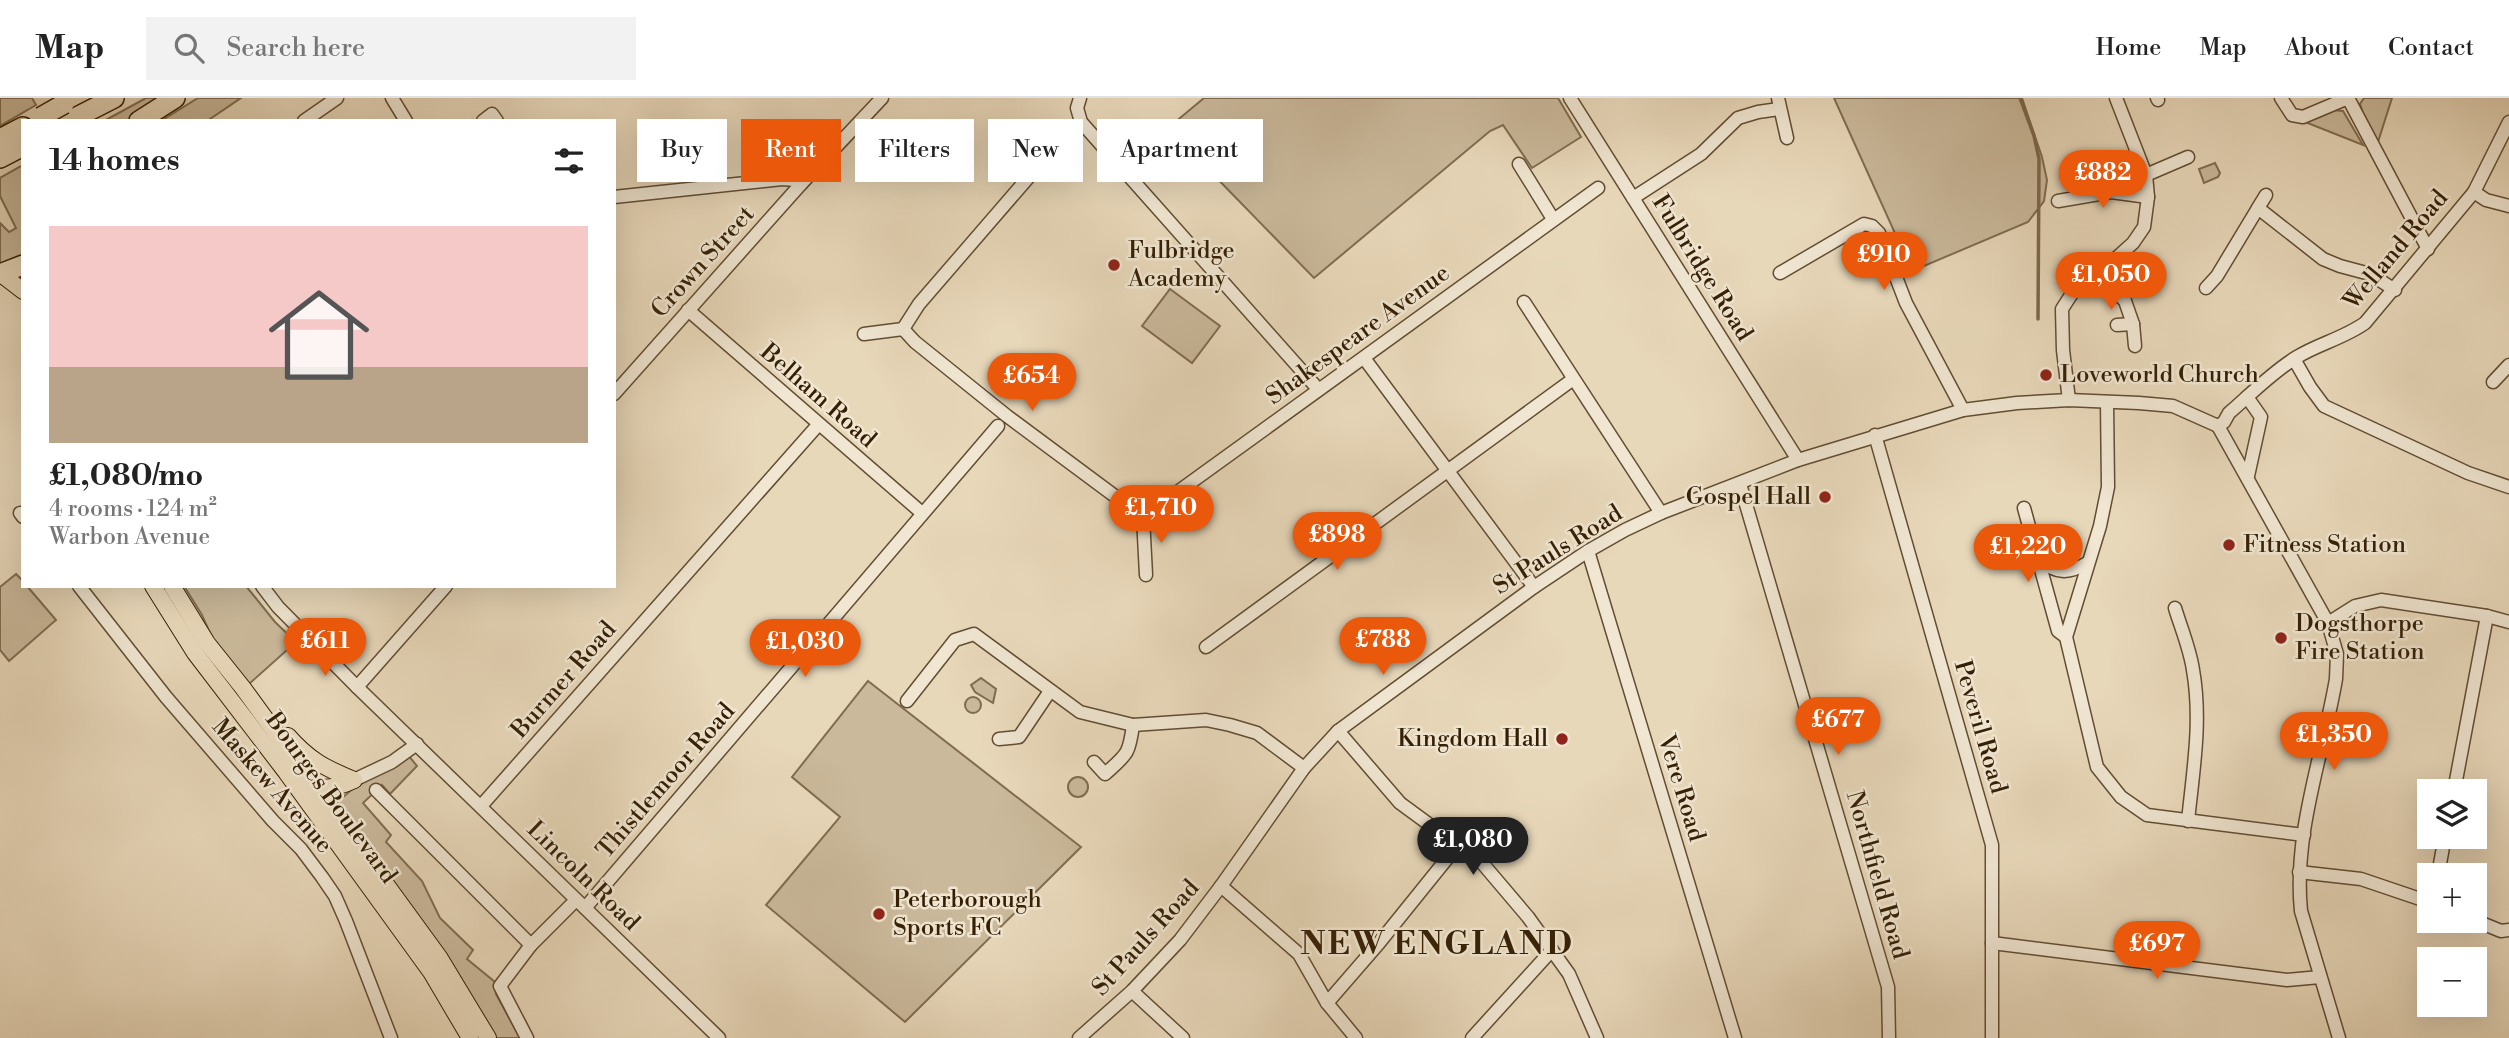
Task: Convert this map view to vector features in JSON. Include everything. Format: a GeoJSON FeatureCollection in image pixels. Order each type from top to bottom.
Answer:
{"type":"FeatureCollection","features":[{"type":"Feature","properties":{"kind":"highway"},"geometry":{"type":"LineString","coordinates":[[57,112],[114,98]]}},
{"type":"Feature","properties":{"kind":"highway"},"geometry":{"type":"LineString","coordinates":[[141,119],[175,98]]}},
{"type":"Feature","properties":{"kind":"highway"},"geometry":{"type":"LineString","coordinates":[[0,139],[21,128]]}},
{"type":"Feature","properties":{"kind":"highway"},"geometry":{"type":"LineString","coordinates":[[0,158],[21,147]]}},
{"type":"Feature","properties":{"kind":"highway"},"geometry":{"type":"LineString","coordinates":[[1,274],[21,266]]}},
{"type":"Feature","properties":{"kind":"main road"},"geometry":{"type":"LineString","coordinates":[[1,274],[21,289]]}},
{"type":"Feature","properties":{"kind":"main road","name":"Bourges Boulevard"},"geometry":{"type":"LineString","coordinates":[[155,588],[179,616],[291,780],[431,972],[470,1038]]}},
{"type":"Feature","properties":{"kind":"main road","name":"Bourges Boulevard"},"geometry":{"type":"LineString","coordinates":[[172,588],[179,616]]}},
{"type":"Feature","properties":{"kind":"main road","name":"Bourges Boulevard"},"geometry":{"type":"LineString","coordinates":[[201,648],[243,688],[439,957],[488,1038]]}},
{"type":"Feature","properties":{"kind":"main road"},"geometry":{"type":"LineString","coordinates":[[243,688],[299,749],[321,767],[354,780]]}},
{"type":"Feature","properties":{"kind":"main road"},"geometry":{"type":"LineString","coordinates":[[291,780],[320,789],[354,780]]}},
{"type":"Feature","properties":{"kind":"street"},"geometry":{"type":"LineString","coordinates":[[307,119],[337,98]]}},
{"type":"Feature","properties":{"kind":"street"},"geometry":{"type":"LineString","coordinates":[[392,98],[405,119]]}},
{"type":"Feature","properties":{"kind":"street","name":"Crown Street"},"geometry":{"type":"LineString","coordinates":[[616,392],[882,98]]}},
{"type":"Feature","properties":{"kind":"street"},"geometry":{"type":"LineString","coordinates":[[1080,98],[1077,108],[1080,119]]}},
{"type":"Feature","properties":{"kind":"street","name":"Fulbridge Road"},"geometry":{"type":"LineString","coordinates":[[1570,98],[1798,460]]}},
{"type":"Feature","properties":{"kind":"street"},"geometry":{"type":"LineString","coordinates":[[2068,400],[2062,309],[2073,292],[2133,243],[2144,227],[2148,197],[2146,175],[2116,98]]}},
{"type":"Feature","properties":{"kind":"street"},"geometry":{"type":"LineString","coordinates":[[2281,98],[2292,115],[2303,117],[2348,98],[2428,249]]}},
{"type":"Feature","properties":{"kind":"street"},"geometry":{"type":"LineString","coordinates":[[1633,198],[1701,154],[1738,118],[1779,103],[1787,138]]}},
{"type":"Feature","properties":{"kind":"street","name":"Welland Road"},"geometry":{"type":"LineString","coordinates":[[2218,426],[2247,397],[2294,359],[2359,328],[2395,290],[2474,192],[2509,122]]}},
{"type":"Feature","properties":{"kind":"street"},"geometry":{"type":"LineString","coordinates":[[1083,124],[1318,389]]}},
{"type":"Feature","properties":{"kind":"street"},"geometry":{"type":"LineString","coordinates":[[2146,175],[2188,157]]}},
{"type":"Feature","properties":{"kind":"street"},"geometry":{"type":"LineString","coordinates":[[1519,164],[1553,219]]}},
{"type":"Feature","properties":{"kind":"street"},"geometry":{"type":"LineString","coordinates":[[616,197],[782,179],[795,180],[802,184]]}},
{"type":"Feature","properties":{"kind":"street"},"geometry":{"type":"LineString","coordinates":[[903,329],[919,304],[1024,182]]}},
{"type":"Feature","properties":{"kind":"street","name":"Shakespeare Avenue"},"geometry":{"type":"LineString","coordinates":[[1143,517],[1598,188]]}},
{"type":"Feature","properties":{"kind":"street"},"geometry":{"type":"LineString","coordinates":[[2057,201],[2110,192],[2148,197]]}},
{"type":"Feature","properties":{"kind":"street"},"geometry":{"type":"LineString","coordinates":[[2474,192],[2486,200],[2509,206]]}},
{"type":"Feature","properties":{"kind":"street"},"geometry":{"type":"LineString","coordinates":[[2206,288],[2266,195]]}},
{"type":"Feature","properties":{"kind":"street"},"geometry":{"type":"LineString","coordinates":[[2258,208],[2323,259],[2370,274],[2395,290]]}},
{"type":"Feature","properties":{"kind":"street"},"geometry":{"type":"LineString","coordinates":[[1780,273],[1864,224],[1872,226],[1879,233],[1906,303],[1963,410]]}},
{"type":"Feature","properties":{"kind":"street"},"geometry":{"type":"LineString","coordinates":[[2097,274],[2125,301],[2133,324],[2135,346]]}},
{"type":"Feature","properties":{"kind":"street"},"geometry":{"type":"LineString","coordinates":[[1524,302],[1661,513]]}},
{"type":"Feature","properties":{"kind":"street","name":"Belham Road"},"geometry":{"type":"LineString","coordinates":[[688,310],[922,513]]}},
{"type":"Feature","properties":{"kind":"street"},"geometry":{"type":"LineString","coordinates":[[2117,325],[2133,324]]}},
{"type":"Feature","properties":{"kind":"street"},"geometry":{"type":"LineString","coordinates":[[864,334],[903,329]]}},
{"type":"Feature","properties":{"kind":"street"},"geometry":{"type":"LineString","coordinates":[[903,329],[915,342],[1007,415],[1143,517],[1146,575]]}},
{"type":"Feature","properties":{"kind":"street"},"geometry":{"type":"LineString","coordinates":[[1364,358],[1534,587]]}},
{"type":"Feature","properties":{"kind":"street"},"geometry":{"type":"LineString","coordinates":[[2294,359],[2324,406],[2468,473],[2509,487]]}},
{"type":"Feature","properties":{"kind":"street"},"geometry":{"type":"LineString","coordinates":[[2493,382],[2509,365]]}},
{"type":"Feature","properties":{"kind":"street"},"geometry":{"type":"LineString","coordinates":[[1206,647],[1573,380]]}},
{"type":"Feature","properties":{"kind":"street"},"geometry":{"type":"LineString","coordinates":[[2247,397],[2261,417],[2248,476]]}},
{"type":"Feature","properties":{"kind":"street","name":"St Pauls Road"},"geometry":{"type":"LineString","coordinates":[[1079,1038],[1132,991],[1180,940],[1304,768],[1338,731],[1534,587],[1588,551],[1661,513],[1798,460],[1963,410],[2068,400],[2173,406],[2218,426]]}},
{"type":"Feature","properties":{"kind":"street"},"geometry":{"type":"LineString","coordinates":[[2107,402],[2108,487],[2100,526],[2066,637],[2098,767],[2121,797],[2147,815],[2304,835]]}},
{"type":"Feature","properties":{"kind":"street","name":"Burmer Road"},"geometry":{"type":"LineString","coordinates":[[481,806],[818,425]]}},
{"type":"Feature","properties":{"kind":"street","name":"Thistlemoor Road"},"geometry":{"type":"LineString","coordinates":[[527,1038],[500,986],[531,945],[580,904],[823,632],[998,426]]}},
{"type":"Feature","properties":{"kind":"street"},"geometry":{"type":"LineString","coordinates":[[2218,426],[2328,623],[2337,654],[2336,679],[2299,872],[2301,911],[2339,1038]]}},
{"type":"Feature","properties":{"kind":"street","name":"Peveril Road"},"geometry":{"type":"LineString","coordinates":[[1875,435],[1992,845],[1992,1038]]}},
{"type":"Feature","properties":{"kind":"street","name":"Northfield Road"},"geometry":{"type":"LineString","coordinates":[[1740,484],[1888,986],[1888,1038]]}},
{"type":"Feature","properties":{"kind":"street"},"geometry":{"type":"LineString","coordinates":[[2024,508],[2058,631],[2066,637]]}},
{"type":"Feature","properties":{"kind":"street","name":"Vere Road"},"geometry":{"type":"LineString","coordinates":[[1588,551],[1735,1038]]}},
{"type":"Feature","properties":{"kind":"street"},"geometry":{"type":"LineString","coordinates":[[2039,560],[2051,569],[2061,572],[2071,572],[2087,563]]}},
{"type":"Feature","properties":{"kind":"street","name":"Maskew Avenue"},"geometry":{"type":"LineString","coordinates":[[81,588],[166,697],[301,849],[322,877],[335,896],[391,1038]]}},
{"type":"Feature","properties":{"kind":"street","name":"Lincoln Road"},"geometry":{"type":"LineString","coordinates":[[264,588],[278,607],[358,687],[719,1038]]}},
{"type":"Feature","properties":{"kind":"street"},"geometry":{"type":"LineString","coordinates":[[358,687],[444,588]]}},
{"type":"Feature","properties":{"kind":"street"},"geometry":{"type":"LineString","coordinates":[[2328,623],[2355,606],[2381,600],[2509,622]]}},
{"type":"Feature","properties":{"kind":"street"},"geometry":{"type":"LineString","coordinates":[[2175,608],[2193,668],[2197,705],[2197,738],[2188,821]]}},
{"type":"Feature","properties":{"kind":"street"},"geometry":{"type":"LineString","coordinates":[[2456,779],[2487,617]]}},
{"type":"Feature","properties":{"kind":"street"},"geometry":{"type":"LineString","coordinates":[[907,701],[955,640],[974,634],[1080,712],[1133,725],[1206,720],[1230,725],[1257,733],[1304,768]]}},
{"type":"Feature","properties":{"kind":"street"},"geometry":{"type":"LineString","coordinates":[[999,739],[1019,737],[1050,691]]}},
{"type":"Feature","properties":{"kind":"street"},"geometry":{"type":"LineString","coordinates":[[1094,762],[1105,774],[1118,762],[1129,750],[1133,725]]}},
{"type":"Feature","properties":{"kind":"street"},"geometry":{"type":"LineString","coordinates":[[1338,731],[1400,803],[1483,864],[1528,917],[1569,974],[1597,1038]]}},
{"type":"Feature","properties":{"kind":"street"},"geometry":{"type":"LineString","coordinates":[[354,780],[392,762],[417,744]]}},
{"type":"Feature","properties":{"kind":"street"},"geometry":{"type":"LineString","coordinates":[[376,790],[531,945]]}},
{"type":"Feature","properties":{"kind":"street"},"geometry":{"type":"LineString","coordinates":[[1327,1003],[1380,943],[1458,845]]}},
{"type":"Feature","properties":{"kind":"street"},"geometry":{"type":"LineString","coordinates":[[2299,872],[2361,879],[2417,898]]}},
{"type":"Feature","properties":{"kind":"street"},"geometry":{"type":"LineString","coordinates":[[1221,886],[1298,954],[1327,1003],[1356,1038]]}},
{"type":"Feature","properties":{"kind":"street"},"geometry":{"type":"LineString","coordinates":[[2487,925],[2501,931],[2509,930]]}},
{"type":"Feature","properties":{"kind":"street"},"geometry":{"type":"LineString","coordinates":[[1992,943],[2287,980],[2320,977]]}},
{"type":"Feature","properties":{"kind":"street"},"geometry":{"type":"LineString","coordinates":[[1472,1038],[1552,950]]}},
{"type":"Feature","properties":{"kind":"street"},"geometry":{"type":"LineString","coordinates":[[1132,991],[1183,1038]]}},
{"type":"Feature","properties":{"kind":"shaded area"},"geometry":{"type":"Polygon","coordinates":[[[0,98],[32,98],[36,105],[0,126],[0,98]]]}},
{"type":"Feature","properties":{"kind":"shaded area"},"geometry":{"type":"Polygon","coordinates":[[[146,98],[167,98],[134,119],[108,119],[146,98]]]}},
{"type":"Feature","properties":{"kind":"shaded area"},"geometry":{"type":"Polygon","coordinates":[[[198,98],[241,98],[210,119],[164,119],[198,98]]]}},
{"type":"Feature","properties":{"kind":"shaded area"},"geometry":{"type":"Polygon","coordinates":[[[1204,98],[1558,98],[1581,137],[1532,168],[1503,125],[1490,131],[1314,278],[1221,182],[1263,182],[1263,119],[1179,119],[1204,98]]]}},
{"type":"Feature","properties":{"kind":"shaded area"},"geometry":{"type":"Polygon","coordinates":[[[1834,98],[2022,98],[2047,180],[2044,201],[2028,222],[1912,271],[1834,98]]]}},
{"type":"Feature","properties":{"kind":"shaded area"},"geometry":{"type":"Polygon","coordinates":[[[2364,98],[2392,98],[2378,142],[2360,104],[2364,98]]]}},
{"type":"Feature","properties":{"kind":"shaded area"},"geometry":{"type":"Polygon","coordinates":[[[2333,110],[2343,111],[2363,145],[2305,122],[2333,110]]]}},
{"type":"Feature","properties":{"kind":"shaded area"},"geometry":{"type":"Polygon","coordinates":[[[2215,163],[2220,173],[2218,177],[2204,183],[2199,169],[2215,163]]]}},
{"type":"Feature","properties":{"kind":"shaded area"},"geometry":{"type":"Polygon","coordinates":[[[21,166],[21,259],[0,264],[0,223],[9,232],[16,228],[0,196],[0,178],[21,166]]]}},
{"type":"Feature","properties":{"kind":"shaded area"},"geometry":{"type":"Polygon","coordinates":[[[1170,289],[1220,326],[1192,363],[1142,326],[1170,289]]]}},
{"type":"Feature","properties":{"kind":"shaded area"},"geometry":{"type":"Polygon","coordinates":[[[16,574],[21,579],[21,588],[29,588],[56,620],[9,661],[0,650],[0,587],[16,574]]]}},
{"type":"Feature","properties":{"kind":"shaded area"},"geometry":{"type":"Polygon","coordinates":[[[185,588],[248,588],[275,622],[296,642],[249,684],[214,642],[202,615],[185,588]]]}},
{"type":"Feature","properties":{"kind":"shaded area"},"geometry":{"type":"Polygon","coordinates":[[[981,678],[996,689],[993,703],[975,692],[971,685],[981,678]]]}},
{"type":"Feature","properties":{"kind":"shaded area"},"geometry":{"type":"Polygon","coordinates":[[[868,681],[1081,847],[905,1022],[766,905],[840,817],[792,777],[868,681]]]}},
{"type":"Feature","properties":{"kind":"shaded area"},"geometry":{"type":"Polygon","coordinates":[[[973,697],[979,699],[979,711],[973,713],[967,711],[965,705],[967,699],[973,697]]]}},
{"type":"Feature","properties":{"kind":"shaded area"},"geometry":{"type":"Polygon","coordinates":[[[408,755],[417,766],[390,794],[382,785],[363,803],[391,835],[386,842],[422,881],[440,918],[473,950],[467,959],[495,982],[496,994],[520,1038],[496,1038],[443,952],[336,803],[362,781],[408,755]]]}},
{"type":"Feature","properties":{"kind":"shaded area"},"geometry":{"type":"Polygon","coordinates":[[[1078,777],[1085,780],[1088,787],[1085,794],[1078,797],[1071,794],[1068,787],[1071,780],[1078,777]]]}},
{"type":"Feature","properties":{"kind":"waterway"},"geometry":{"type":"LineString","coordinates":[[2020,98],[2039,159],[2038,319]]}},
{"type":"Feature","properties":{"kind":"place","name":"Fulbridge Academy"},"geometry":{"type":"Point","coordinates":[1114,265]}},
{"type":"Feature","properties":{"kind":"place","name":"Loveworld Church"},"geometry":{"type":"Point","coordinates":[2046,375]}},
{"type":"Feature","properties":{"kind":"place","name":"Gospel Hall"},"geometry":{"type":"Point","coordinates":[1825,497]}},
{"type":"Feature","properties":{"kind":"place","name":"Fitness Station"},"geometry":{"type":"Point","coordinates":[2229,545]}},
{"type":"Feature","properties":{"kind":"place","name":"Dogsthorpe Fire Station"},"geometry":{"type":"Point","coordinates":[2281,638]}},
{"type":"Feature","properties":{"kind":"place","name":"Kingdom Hall"},"geometry":{"type":"Point","coordinates":[1562,739]}},
{"type":"Feature","properties":{"kind":"place","name":"Peterborough Sports FC"},"geometry":{"type":"Point","coordinates":[879,914]}},
{"type":"Feature","properties":{"kind":"district","name":"NEW ENGLAND"},"geometry":{"type":"Point","coordinates":[1437,944]}}]}
